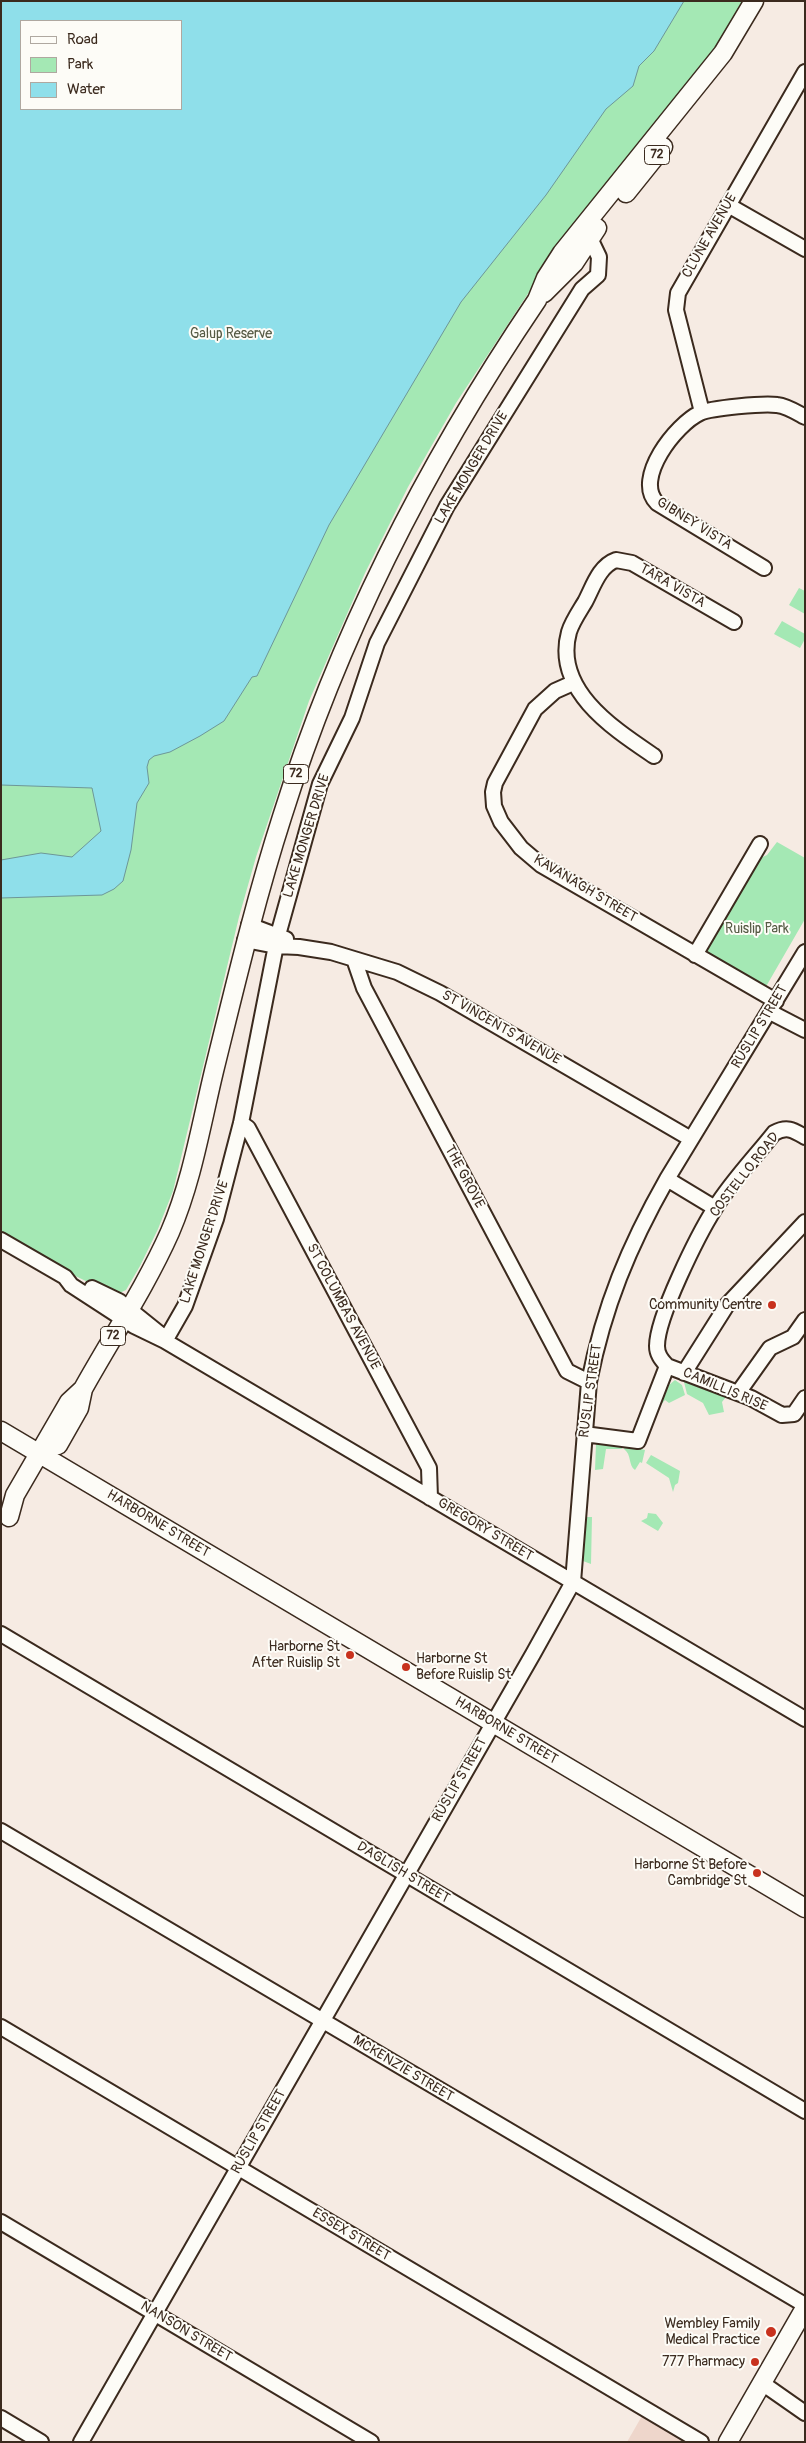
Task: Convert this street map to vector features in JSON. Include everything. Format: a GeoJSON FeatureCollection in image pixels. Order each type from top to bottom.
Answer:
{"type":"FeatureCollection","features":[{"type":"Feature","properties":{"kind":"main road","name":"LAKE MONGER DRIVE"},"geometry":{"type":"LineString","coordinates":[[587,232],[723,54],[754,1]]}},
{"type":"Feature","properties":{"kind":"main road","name":"LAKE MONGER DRIVE"},"geometry":{"type":"LineString","coordinates":[[126,1313],[170,1232],[188,1183],[247,932],[308,740],[344,644],[382,562],[454,429],[536,300],[546,278],[729,65],[754,26],[766,1]]}},
{"type":"Feature","properties":{"kind":"main road","name":"72"},"geometry":{"type":"LineString","coordinates":[[5,1524],[15,1495],[41,1462],[69,1402],[83,1389],[126,1313]]}},
{"type":"Feature","properties":{"kind":"main road","name":"HARBORNE STREET"},"geometry":{"type":"LineString","coordinates":[[1,1431],[41,1462],[271,1601],[805,1908]]}},
{"type":"Feature","properties":{"kind":"main road","name":"HARBORNE STREET"},"geometry":{"type":"LineString","coordinates":[[1,1444],[41,1462]]}},
{"type":"Feature","properties":{"kind":"main road","name":"HARBORNE STREET"},"geometry":{"type":"LineString","coordinates":[[490,1727],[805,1919]]}},
{"type":"Feature","properties":{"kind":"main road"},"geometry":{"type":"LineString","coordinates":[[728,2442],[805,2306]]}},
{"type":"Feature","properties":{"kind":"street","name":"CLUNE AVENUE"},"geometry":{"type":"LineString","coordinates":[[702,412],[675,302],[678,293],[805,72]]}},
{"type":"Feature","properties":{"kind":"street"},"geometry":{"type":"LineString","coordinates":[[728,205],[805,249]]}},
{"type":"Feature","properties":{"kind":"street","name":"LAKE MONGER DRIVE"},"geometry":{"type":"LineString","coordinates":[[165,1341],[184,1306],[216,1219],[241,1123],[277,941],[320,784],[352,718],[377,643],[447,506],[582,289],[598,275],[599,257],[587,232]]}},
{"type":"Feature","properties":{"kind":"street","name":"GIBNEY VISTA"},"geometry":{"type":"LineString","coordinates":[[764,568],[662,506],[650,493],[648,487],[652,470],[673,434],[686,422],[702,412],[777,405],[805,417]]}},
{"type":"Feature","properties":{"kind":"street","name":"TARA VISTA"},"geometry":{"type":"LineString","coordinates":[[573,683],[567,648],[570,630],[602,571],[612,562],[625,560],[632,562],[734,622]]}},
{"type":"Feature","properties":{"kind":"street"},"geometry":{"type":"LineString","coordinates":[[573,683],[609,724],[654,756]]}},
{"type":"Feature","properties":{"kind":"street","name":"KAVANAGH STREET"},"geometry":{"type":"LineString","coordinates":[[573,683],[548,696],[529,717],[496,783],[493,800],[495,813],[521,848],[541,865],[695,955],[805,1030]]}},
{"type":"Feature","properties":{"kind":"street"},"geometry":{"type":"LineString","coordinates":[[695,955],[760,844]]}},
{"type":"Feature","properties":{"kind":"street","name":"ST VINCENTS AVENUE"},"geometry":{"type":"LineString","coordinates":[[247,932],[299,947],[331,952],[397,972],[440,993],[691,1139]]}},
{"type":"Feature","properties":{"kind":"street","name":"RUSLIP STREET"},"geometry":{"type":"LineString","coordinates":[[81,2442],[573,1582],[584,1434],[590,1382],[595,1351],[613,1288],[645,1218],[667,1179],[805,952]]}},
{"type":"Feature","properties":{"kind":"street","name":"THE GROVE"},"geometry":{"type":"LineString","coordinates":[[354,960],[364,988],[567,1371],[590,1382]]}},
{"type":"Feature","properties":{"kind":"street","name":"ST COLUMBAS AVENUE"},"geometry":{"type":"LineString","coordinates":[[241,1123],[248,1128],[429,1468],[430,1498]]}},
{"type":"Feature","properties":{"kind":"street","name":"COSTELLO ROAD"},"geometry":{"type":"LineString","coordinates":[[667,1366],[659,1356],[657,1348],[664,1318],[679,1278],[715,1208],[774,1132],[782,1128],[790,1128],[805,1137]]}},
{"type":"Feature","properties":{"kind":"street"},"geometry":{"type":"LineString","coordinates":[[667,1179],[715,1208]]}},
{"type":"Feature","properties":{"kind":"street"},"geometry":{"type":"LineString","coordinates":[[684,1373],[727,1305],[805,1222]]}},
{"type":"Feature","properties":{"kind":"street","name":"GREGORY STREET"},"geometry":{"type":"LineString","coordinates":[[1,1240],[65,1278],[71,1285],[126,1313],[146,1333],[165,1341],[805,1720]]}},
{"type":"Feature","properties":{"kind":"street"},"geometry":{"type":"LineString","coordinates":[[738,1393],[770,1348],[793,1337],[805,1320]]}},
{"type":"Feature","properties":{"kind":"street"},"geometry":{"type":"LineString","coordinates":[[584,1434],[638,1441],[667,1366]]}},
{"type":"Feature","properties":{"kind":"street","name":"CAMILLIS RISE"},"geometry":{"type":"LineString","coordinates":[[667,1366],[738,1393],[782,1415],[794,1414],[805,1398]]}},
{"type":"Feature","properties":{"kind":"street","name":"DAGLISH STREET"},"geometry":{"type":"LineString","coordinates":[[1,1634],[805,2111]]}},
{"type":"Feature","properties":{"kind":"street","name":"MCKENZIE STREET"},"geometry":{"type":"LineString","coordinates":[[1,1831],[805,2306]]}},
{"type":"Feature","properties":{"kind":"street","name":"ESSEX STREET"},"geometry":{"type":"LineString","coordinates":[[1,2027],[702,2442]]}},
{"type":"Feature","properties":{"kind":"street","name":"NANSON STREET"},"geometry":{"type":"LineString","coordinates":[[1,2222],[371,2442]]}},
{"type":"Feature","properties":{"kind":"street"},"geometry":{"type":"LineString","coordinates":[[759,2387],[804,2412]]}},
{"type":"Feature","properties":{"kind":"street"},"geometry":{"type":"LineString","coordinates":[[1,2418],[41,2442]]}},
{"type":"Feature","properties":{"kind":"shaded area"},"geometry":{"type":"Polygon","coordinates":[[[646,2409],[698,2442],[627,2442],[646,2409]]]}},
{"type":"Feature","properties":{"kind":"green space","name":"Galup Reserve"},"geometry":{"type":"Polygon","coordinates":[[[1,1],[747,1],[733,25],[533,286],[456,403],[408,487],[365,573],[309,701],[256,857],[239,917],[173,1191],[158,1229],[126,1290],[115,1295],[67,1272],[1,1234],[1,1]]]}},
{"type":"Feature","properties":{"kind":"green space"},"geometry":{"type":"Polygon","coordinates":[[[799,588],[805,591],[805,614],[789,605],[799,588]]]}},
{"type":"Feature","properties":{"kind":"green space"},"geometry":{"type":"Polygon","coordinates":[[[782,621],[805,634],[805,639],[800,648],[774,634],[782,621]]]}},
{"type":"Feature","properties":{"kind":"green space","name":"Ruislip Park"},"geometry":{"type":"Polygon","coordinates":[[[777,842],[805,858],[805,919],[764,990],[709,956],[707,946],[754,861],[767,855],[777,842]]]}},
{"type":"Feature","properties":{"kind":"green space"},"geometry":{"type":"Polygon","coordinates":[[[679,1379],[726,1397],[722,1402],[724,1412],[709,1415],[703,1403],[687,1394],[684,1382],[679,1379]]]}},
{"type":"Feature","properties":{"kind":"green space"},"geometry":{"type":"Polygon","coordinates":[[[675,1380],[682,1385],[685,1395],[669,1403],[665,1400],[661,1405],[669,1385],[675,1380]]]}},
{"type":"Feature","properties":{"kind":"green space"},"geometry":{"type":"Polygon","coordinates":[[[600,1442],[621,1444],[622,1449],[606,1449],[603,1469],[595,1470],[596,1444],[600,1442]]]}},
{"type":"Feature","properties":{"kind":"green space"},"geometry":{"type":"Polygon","coordinates":[[[625,1445],[645,1450],[642,1463],[640,1462],[635,1470],[624,1449],[625,1445]]]}},
{"type":"Feature","properties":{"kind":"green space"},"geometry":{"type":"Polygon","coordinates":[[[651,1455],[680,1471],[678,1483],[675,1485],[673,1492],[669,1478],[646,1463],[651,1455]]]}},
{"type":"Feature","properties":{"kind":"green space"},"geometry":{"type":"Polygon","coordinates":[[[648,1513],[656,1514],[663,1523],[658,1531],[641,1521],[647,1518],[648,1513]]]}},
{"type":"Feature","properties":{"kind":"green space"},"geometry":{"type":"Polygon","coordinates":[[[586,1517],[592,1517],[591,1564],[583,1561],[586,1517]]]}},
{"type":"Feature","properties":{"kind":"water","name":"Galup Reserve"},"geometry":{"type":"Polygon","coordinates":[[[1,1],[684,1],[654,51],[639,66],[633,86],[606,109],[546,195],[461,302],[329,525],[257,676],[252,677],[224,721],[170,752],[154,756],[149,760],[147,767],[149,783],[137,803],[131,850],[123,881],[114,889],[102,895],[1,898],[1,860],[41,853],[72,857],[101,831],[92,788],[1,785],[1,1]]]}},
{"type":"Feature","properties":{"kind":"place","name":"Community Centre"},"geometry":{"type":"Point","coordinates":[772,1305]}},
{"type":"Feature","properties":{"kind":"place","name":"Harborne St After Ruislip St"},"geometry":{"type":"Point","coordinates":[350,1655]}},
{"type":"Feature","properties":{"kind":"place","name":"Harborne St Before Ruislip St"},"geometry":{"type":"Point","coordinates":[406,1667]}},
{"type":"Feature","properties":{"kind":"place","name":"Harborne St Before Cambridge St"},"geometry":{"type":"Point","coordinates":[757,1873]}},
{"type":"Feature","properties":{"kind":"place","name":"Wembley Family Medical Practice"},"geometry":{"type":"Point","coordinates":[771,2332]}},
{"type":"Feature","properties":{"kind":"place","name":"777 Pharmacy"},"geometry":{"type":"Point","coordinates":[755,2362]}}]}
